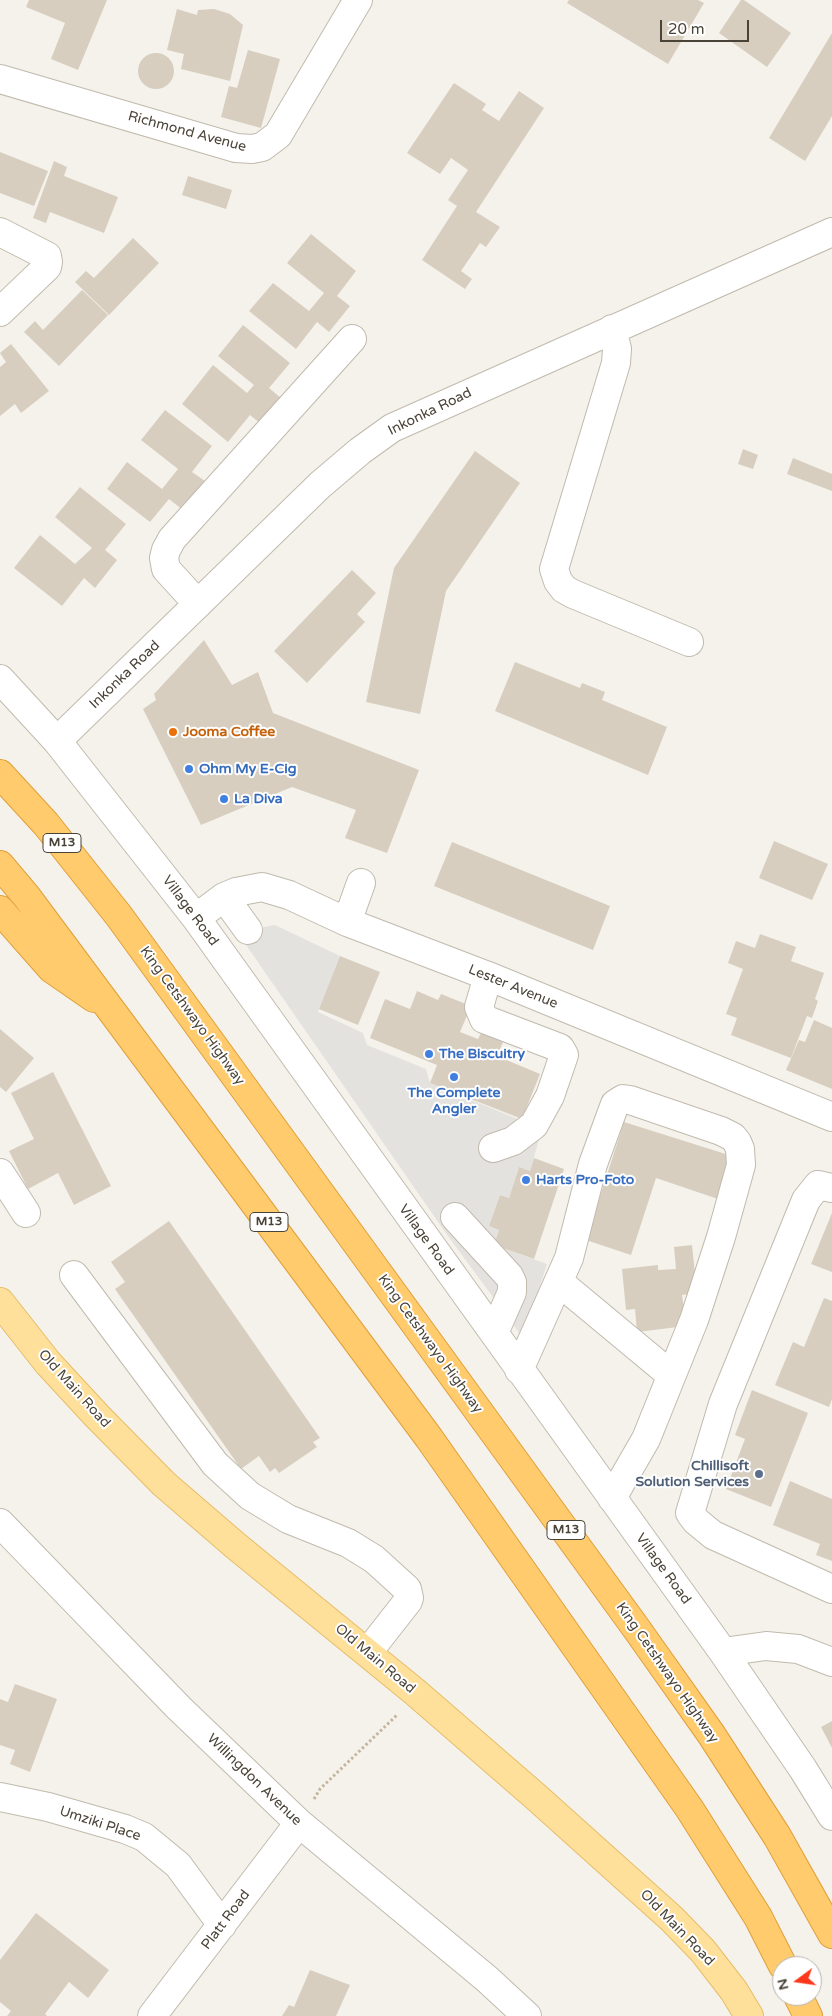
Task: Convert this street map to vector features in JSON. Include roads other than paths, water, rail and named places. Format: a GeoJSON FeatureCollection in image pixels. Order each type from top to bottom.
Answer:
{"type":"FeatureCollection","features":[{"type":"Feature","properties":{"kind":"highway","name":"King Cetshwayo Highway"},"geometry":{"type":"LineString","coordinates":[[0,774],[46,824],[119,916],[636,1628],[711,1734],[772,1828],[832,1934]]}},
{"type":"Feature","properties":{"kind":"highway","name":"M13"},"geometry":{"type":"LineString","coordinates":[[0,865],[27,897],[109,1006],[429,1438],[689,1808],[758,1917],[778,1956]]}},
{"type":"Feature","properties":{"kind":"highway","name":"M13"},"geometry":{"type":"LineString","coordinates":[[0,910],[52,969],[89,996],[109,1006]]}},
{"type":"Feature","properties":{"kind":"main road","name":"Old Main Road"},"geometry":{"type":"LineString","coordinates":[[0,1302],[48,1363],[164,1484],[236,1546],[415,1692],[672,1919],[703,1951],[734,1991],[748,2016]]}},
{"type":"Feature","properties":{"kind":"street","name":"Richmond Avenue"},"geometry":{"type":"LineString","coordinates":[[0,79],[236,148],[252,149],[262,147],[278,135],[358,0]]}},
{"type":"Feature","properties":{"kind":"street"},"geometry":{"type":"LineString","coordinates":[[0,232],[46,256],[48,262],[47,267],[0,312]]}},
{"type":"Feature","properties":{"kind":"street","name":"Inkonka Road"},"geometry":{"type":"LineString","coordinates":[[57,741],[320,486],[360,451],[392,428],[832,232]]}},
{"type":"Feature","properties":{"kind":"street"},"geometry":{"type":"LineString","coordinates":[[612,329],[617,349],[616,363],[554,569],[564,589],[573,594],[689,642]]}},
{"type":"Feature","properties":{"kind":"street"},"geometry":{"type":"LineString","coordinates":[[198,604],[166,569],[164,558],[172,539],[352,339]]}},
{"type":"Feature","properties":{"kind":"street","name":"Village Road"},"geometry":{"type":"LineString","coordinates":[[0,680],[174,871],[196,918],[443,1232],[494,1333],[723,1652],[804,1768],[832,1816]]}},
{"type":"Feature","properties":{"kind":"street"},"geometry":{"type":"LineString","coordinates":[[347,922],[360,883]]}},
{"type":"Feature","properties":{"kind":"street","name":"Lester Avenue"},"geometry":{"type":"LineString","coordinates":[[196,918],[224,898],[236,892],[262,887],[289,895],[347,922],[488,976],[832,1117]]}},
{"type":"Feature","properties":{"kind":"street"},"geometry":{"type":"LineString","coordinates":[[224,898],[248,930]]}},
{"type":"Feature","properties":{"kind":"street"},"geometry":{"type":"LineString","coordinates":[[488,976],[479,1007],[484,1019],[560,1048],[564,1055],[550,1096],[534,1125],[513,1141],[493,1148]]}},
{"type":"Feature","properties":{"kind":"street"},"geometry":{"type":"LineString","coordinates":[[519,1370],[569,1258],[593,1164],[615,1104],[623,1099],[630,1100],[721,1131],[732,1137],[740,1149],[741,1165],[715,1256],[694,1320],[646,1439],[612,1498]]}},
{"type":"Feature","properties":{"kind":"street"},"geometry":{"type":"LineString","coordinates":[[0,1173],[26,1213]]}},
{"type":"Feature","properties":{"kind":"street"},"geometry":{"type":"LineString","coordinates":[[832,1188],[818,1185],[806,1200],[723,1404],[690,1513],[696,1521],[713,1535],[832,1589]]}},
{"type":"Feature","properties":{"kind":"street"},"geometry":{"type":"LineString","coordinates":[[443,1232],[509,1276],[512,1282],[512,1292],[494,1333]]}},
{"type":"Feature","properties":{"kind":"street"},"geometry":{"type":"LineString","coordinates":[[74,1275],[215,1464],[250,1496],[288,1519],[348,1543],[374,1559],[404,1586],[409,1598],[368,1652]]}},
{"type":"Feature","properties":{"kind":"street"},"geometry":{"type":"LineString","coordinates":[[559,1282],[671,1375]]}},
{"type":"Feature","properties":{"kind":"street","name":"Willingdon Avenue"},"geometry":{"type":"LineString","coordinates":[[0,1523],[179,1708],[299,1823],[487,1979],[526,2016]]}},
{"type":"Feature","properties":{"kind":"street"},"geometry":{"type":"LineString","coordinates":[[723,1652],[766,1646],[798,1649],[832,1662]]}},
{"type":"Feature","properties":{"kind":"street","name":"Umziki Place"},"geometry":{"type":"LineString","coordinates":[[0,1798],[48,1806],[126,1829],[144,1837],[178,1865],[222,1925]]}},
{"type":"Feature","properties":{"kind":"street","name":"Platt Road"},"geometry":{"type":"LineString","coordinates":[[152,2016],[299,1823]]}},
{"type":"Feature","properties":{"kind":"place","name":"Jooma Coffee"},"geometry":{"type":"Point","coordinates":[173,732]}},
{"type":"Feature","properties":{"kind":"place","name":"Ohm My E-Cig"},"geometry":{"type":"Point","coordinates":[189,769]}},
{"type":"Feature","properties":{"kind":"place","name":"La Diva"},"geometry":{"type":"Point","coordinates":[224,799]}},
{"type":"Feature","properties":{"kind":"place","name":"The Biscuitry"},"geometry":{"type":"Point","coordinates":[429,1054]}},
{"type":"Feature","properties":{"kind":"place","name":"The Complete Angler"},"geometry":{"type":"Point","coordinates":[454,1077]}},
{"type":"Feature","properties":{"kind":"place","name":"Harts Pro-Foto"},"geometry":{"type":"Point","coordinates":[526,1180]}},
{"type":"Feature","properties":{"kind":"place","name":"Chillisoft Solution Services"},"geometry":{"type":"Point","coordinates":[759,1474]}}]}
